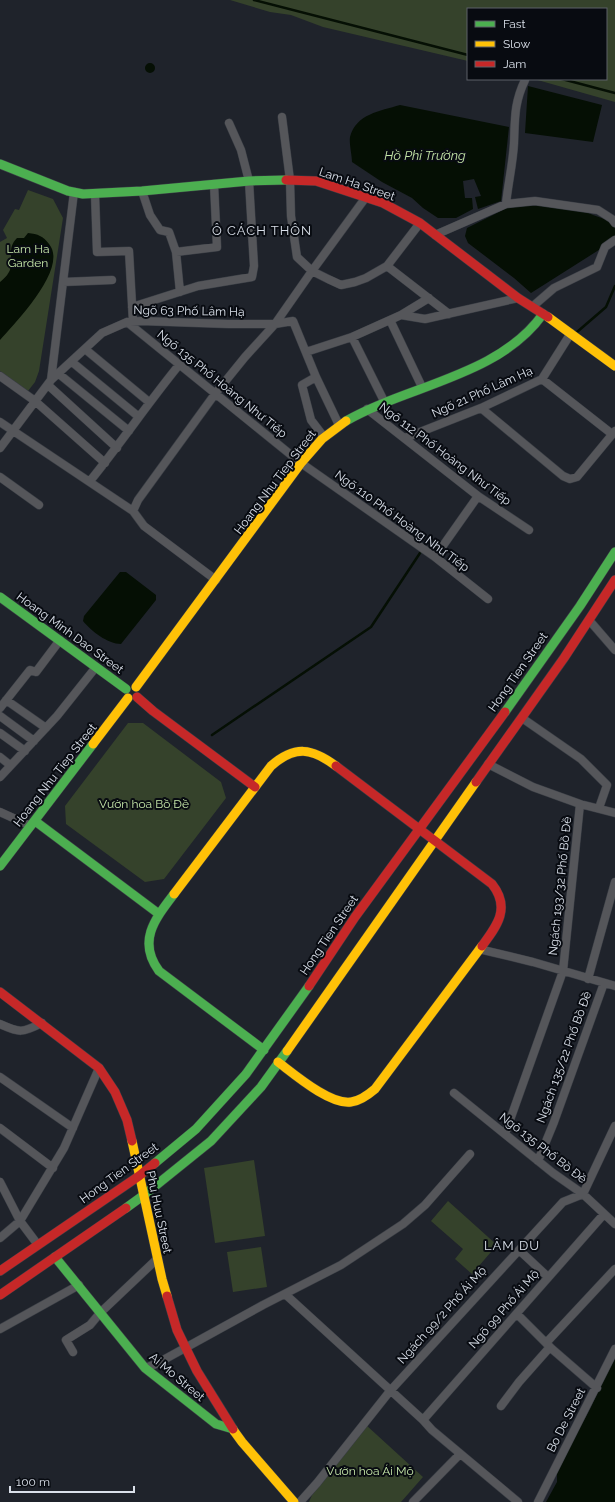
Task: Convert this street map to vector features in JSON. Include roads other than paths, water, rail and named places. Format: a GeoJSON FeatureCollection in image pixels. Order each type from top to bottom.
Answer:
{"type":"FeatureCollection","features":[{"type":"Feature","properties":{"kind":"street"},"geometry":{"type":"LineString","coordinates":[[506,204],[514,143],[514,125],[518,95],[525,80]]}},
{"type":"Feature","properties":{"kind":"street"},"geometry":{"type":"LineString","coordinates":[[282,116],[290,180],[296,257],[312,271],[341,285],[366,278],[387,266],[420,224]]}},
{"type":"Feature","properties":{"kind":"street"},"geometry":{"type":"LineString","coordinates":[[132,307],[205,284],[252,277],[254,266],[249,181],[241,150],[229,123]]}},
{"type":"Feature","properties":{"kind":"street","name":"Lam Ha Street"},"geometry":{"type":"LineString","coordinates":[[0,164],[68,191],[83,194],[142,191],[249,181],[290,180],[316,181],[366,197],[395,209],[420,224],[518,298],[571,333],[615,366]]}},
{"type":"Feature","properties":{"kind":"street"},"geometry":{"type":"LineString","coordinates":[[176,252],[217,247],[214,184]]}},
{"type":"Feature","properties":{"kind":"street"},"geometry":{"type":"LineString","coordinates":[[142,191],[150,215],[160,230],[169,232],[176,252],[180,292]]}},
{"type":"Feature","properties":{"kind":"street"},"geometry":{"type":"LineString","coordinates":[[74,192],[49,382],[117,448]]}},
{"type":"Feature","properties":{"kind":"street"},"geometry":{"type":"LineString","coordinates":[[95,194],[97,252],[129,251],[132,307],[130,322]]}},
{"type":"Feature","properties":{"kind":"street"},"geometry":{"type":"LineString","coordinates":[[133,511],[138,500],[215,394],[245,357],[275,324],[366,197]]}},
{"type":"Feature","properties":{"kind":"street"},"geometry":{"type":"LineString","coordinates":[[435,235],[506,204],[535,201],[598,210],[615,222]]}},
{"type":"Feature","properties":{"kind":"street"},"geometry":{"type":"LineString","coordinates":[[532,307],[554,288],[597,267],[605,247],[615,240]]}},
{"type":"Feature","properties":{"kind":"street"},"geometry":{"type":"LineString","coordinates":[[387,266],[449,314]]}},
{"type":"Feature","properties":{"kind":"street"},"geometry":{"type":"LineString","coordinates":[[63,282],[112,280]]}},
{"type":"Feature","properties":{"kind":"street"},"geometry":{"type":"LineString","coordinates":[[339,425],[306,352],[352,336],[390,320],[429,298]]}},
{"type":"Feature","properties":{"kind":"street"},"geometry":{"type":"LineString","coordinates":[[401,315],[425,319],[518,298]]}},
{"type":"Feature","properties":{"kind":"street","name":"Hoang Nhu Tiep Street"},"geometry":{"type":"LineString","coordinates":[[0,866],[131,694],[130,686],[136,687],[301,463],[324,437],[339,425],[367,410],[468,369],[506,348],[525,335],[543,314]]}},
{"type":"Feature","properties":{"kind":"street"},"geometry":{"type":"LineString","coordinates":[[390,320],[422,387]]}},
{"type":"Feature","properties":{"kind":"street","name":"Ngõ 63 Phố Lâm Hạ"},"geometry":{"type":"LineString","coordinates":[[0,448],[49,382],[102,333],[130,322],[275,324],[293,321],[306,352]]}},
{"type":"Feature","properties":{"kind":"street","name":"Ngõ 135 Phố Hoàng Như Tiếp"},"geometry":{"type":"LineString","coordinates":[[130,322],[179,365],[301,463]]}},
{"type":"Feature","properties":{"kind":"street","name":"Ngõ 21 Phố Lâm Hạ"},"geometry":{"type":"LineString","coordinates":[[405,438],[481,408],[542,379],[571,333]]}},
{"type":"Feature","properties":{"kind":"street"},"geometry":{"type":"LineString","coordinates":[[352,336],[385,403]]}},
{"type":"Feature","properties":{"kind":"street"},"geometry":{"type":"LineString","coordinates":[[85,349],[149,402]]}},
{"type":"Feature","properties":{"kind":"street"},"geometry":{"type":"LineString","coordinates":[[72,362],[139,417]]}},
{"type":"Feature","properties":{"kind":"street"},"geometry":{"type":"LineString","coordinates":[[90,481],[117,448],[149,402],[179,365]]}},
{"type":"Feature","properties":{"kind":"street"},"geometry":{"type":"LineString","coordinates":[[59,374],[129,431]]}},
{"type":"Feature","properties":{"kind":"street"},"geometry":{"type":"LineString","coordinates":[[0,376],[35,401],[105,462]]}},
{"type":"Feature","properties":{"kind":"street"},"geometry":{"type":"LineString","coordinates":[[316,377],[302,385],[311,420],[324,437]]}},
{"type":"Feature","properties":{"kind":"street"},"geometry":{"type":"LineString","coordinates":[[481,408],[563,476],[570,479],[577,478],[614,432],[542,379]]}},
{"type":"Feature","properties":{"kind":"street","name":"Ngõ 112 Phố Hoàng Như Tiếp"},"geometry":{"type":"LineString","coordinates":[[367,410],[478,496],[529,530]]}},
{"type":"Feature","properties":{"kind":"street"},"geometry":{"type":"LineString","coordinates":[[0,422],[133,511],[144,526],[216,580]]}},
{"type":"Feature","properties":{"kind":"street","name":"Ngõ 110 Phố Hoàng Như Tiếp"},"geometry":{"type":"LineString","coordinates":[[301,463],[435,557],[488,599]]}},
{"type":"Feature","properties":{"kind":"street"},"geometry":{"type":"LineString","coordinates":[[0,477],[39,505]]}},
{"type":"Feature","properties":{"kind":"street"},"geometry":{"type":"LineString","coordinates":[[435,557],[478,496]]}},
{"type":"Feature","properties":{"kind":"street","name":"Hong Tien Street"},"geometry":{"type":"LineString","coordinates":[[0,1271],[139,1176],[196,1129],[246,1074],[307,989],[355,917],[482,744],[580,606],[615,552]]}},
{"type":"Feature","properties":{"kind":"street"},"geometry":{"type":"LineString","coordinates":[[0,1295],[144,1195],[211,1141],[261,1087],[564,658],[615,580]]}},
{"type":"Feature","properties":{"kind":"street","name":"Hoang Minh Dao Street"},"geometry":{"type":"LineString","coordinates":[[0,597],[60,640],[255,787]]}},
{"type":"Feature","properties":{"kind":"street"},"geometry":{"type":"LineString","coordinates":[[589,620],[615,650]]}},
{"type":"Feature","properties":{"kind":"street"},"geometry":{"type":"LineString","coordinates":[[0,708],[30,670],[36,672],[60,640]]}},
{"type":"Feature","properties":{"kind":"street"},"geometry":{"type":"LineString","coordinates":[[0,776],[46,728],[96,667]]}},
{"type":"Feature","properties":{"kind":"street"},"geometry":{"type":"LineString","coordinates":[[6,700],[46,728]]}},
{"type":"Feature","properties":{"kind":"street"},"geometry":{"type":"LineString","coordinates":[[0,716],[34,741]]}},
{"type":"Feature","properties":{"kind":"street"},"geometry":{"type":"LineString","coordinates":[[522,718],[581,759],[607,785],[599,808]]}},
{"type":"Feature","properties":{"kind":"street"},"geometry":{"type":"LineString","coordinates":[[0,733],[25,751]]}},
{"type":"Feature","properties":{"kind":"street"},"geometry":{"type":"LineString","coordinates":[[264,1050],[155,967],[149,953],[150,931],[159,914],[270,766],[282,756],[300,751],[313,752],[324,757],[492,884],[500,894],[502,904],[501,913],[494,930],[375,1089],[368,1095],[352,1102],[334,1101],[278,1062]]}},
{"type":"Feature","properties":{"kind":"street"},"geometry":{"type":"LineString","coordinates":[[0,758],[10,765]]}},
{"type":"Feature","properties":{"kind":"street"},"geometry":{"type":"LineString","coordinates":[[488,764],[533,787],[580,804],[615,813]]}},
{"type":"Feature","properties":{"kind":"street","name":"Ngách 193/32 Phố Bồ Đề"},"geometry":{"type":"LineString","coordinates":[[505,1134],[563,971],[580,804]]}},
{"type":"Feature","properties":{"kind":"street"},"geometry":{"type":"LineString","coordinates":[[0,812],[33,823],[159,914]]}},
{"type":"Feature","properties":{"kind":"street"},"geometry":{"type":"LineString","coordinates":[[588,979],[615,882]]}},
{"type":"Feature","properties":{"kind":"street"},"geometry":{"type":"LineString","coordinates":[[480,949],[615,986]]}},
{"type":"Feature","properties":{"kind":"street","name":"Ngách 135/22 Phố Bồ Đề"},"geometry":{"type":"LineString","coordinates":[[538,1161],[554,1122],[604,983]]}},
{"type":"Feature","properties":{"kind":"street","name":"Phu Huu Street"},"geometry":{"type":"LineString","coordinates":[[0,992],[99,1068],[115,1092],[127,1120],[157,1259],[177,1330],[208,1391],[233,1429]]}},
{"type":"Feature","properties":{"kind":"street"},"geometry":{"type":"LineString","coordinates":[[0,1024],[16,1031],[27,1030],[42,1023]]}},
{"type":"Feature","properties":{"kind":"street"},"geometry":{"type":"LineString","coordinates":[[0,1238],[20,1221],[64,1148],[99,1068]]}},
{"type":"Feature","properties":{"kind":"street"},"geometry":{"type":"LineString","coordinates":[[0,1077],[73,1128]]}},
{"type":"Feature","properties":{"kind":"street","name":"Ngõ 135 Phố Bồ Đề"},"geometry":{"type":"LineString","coordinates":[[454,1093],[538,1161],[583,1194],[615,1224]]}},
{"type":"Feature","properties":{"kind":"street"},"geometry":{"type":"LineString","coordinates":[[583,1194],[615,1126]]}},
{"type":"Feature","properties":{"kind":"street"},"geometry":{"type":"LineString","coordinates":[[0,1128],[52,1168]]}},
{"type":"Feature","properties":{"kind":"street"},"geometry":{"type":"LineString","coordinates":[[145,1368],[156,1364],[341,1265],[403,1224],[425,1206],[470,1154]]}},
{"type":"Feature","properties":{"kind":"street"},"geometry":{"type":"LineString","coordinates":[[0,1182],[20,1221],[38,1245]]}},
{"type":"Feature","properties":{"kind":"street","name":"Ngách 99/2 Phố Ái Mộ"},"geometry":{"type":"LineString","coordinates":[[300,1502],[317,1483],[390,1391],[563,1202],[583,1194]]}},
{"type":"Feature","properties":{"kind":"street"},"geometry":{"type":"LineString","coordinates":[[0,1200],[9,1200]]}},
{"type":"Feature","properties":{"kind":"street","name":"Ngõ 99 Phố Ái Mộ"},"geometry":{"type":"LineString","coordinates":[[423,1420],[604,1214]]}},
{"type":"Feature","properties":{"kind":"street"},"geometry":{"type":"LineString","coordinates":[[519,1250],[548,1277]]}},
{"type":"Feature","properties":{"kind":"street","name":"Ai Mo Street"},"geometry":{"type":"LineString","coordinates":[[55,1257],[145,1368],[216,1424],[233,1429]]}},
{"type":"Feature","properties":{"kind":"street"},"geometry":{"type":"LineString","coordinates":[[72,1352],[66,1340],[90,1325],[100,1313],[157,1259]]}},
{"type":"Feature","properties":{"kind":"street"},"geometry":{"type":"LineString","coordinates":[[501,1406],[548,1345],[615,1269]]}},
{"type":"Feature","properties":{"kind":"street"},"geometry":{"type":"LineString","coordinates":[[0,1329],[79,1286]]}},
{"type":"Feature","properties":{"kind":"street"},"geometry":{"type":"LineString","coordinates":[[285,1294],[423,1420],[432,1430],[518,1502]]}},
{"type":"Feature","properties":{"kind":"street"},"geometry":{"type":"LineString","coordinates":[[516,1314],[596,1388]]}},
{"type":"Feature","properties":{"kind":"street","name":"Bo De Street"},"geometry":{"type":"LineString","coordinates":[[538,1502],[615,1349]]}},
{"type":"Feature","properties":{"kind":"street"},"geometry":{"type":"LineString","coordinates":[[233,1429],[242,1442],[294,1502]]}},
{"type":"Feature","properties":{"kind":"street"},"geometry":{"type":"LineString","coordinates":[[413,1502],[460,1454]]}},
{"type":"Feature","properties":{"kind":"water"},"geometry":{"type":"Polygon","coordinates":[[[148,63],[152,63],[155,68],[152,73],[148,73],[145,70],[145,66],[148,63]]]}},
{"type":"Feature","properties":{"kind":"water"},"geometry":{"type":"Polygon","coordinates":[[[528,86],[602,105],[593,142],[525,133],[528,86]]]}},
{"type":"Feature","properties":{"kind":"water","name":"Hồ Phi Trường"},"geometry":{"type":"Polygon","coordinates":[[[400,105],[509,127],[501,201],[478,209],[475,197],[481,196],[474,179],[463,181],[465,198],[472,198],[473,209],[456,218],[438,218],[423,208],[412,198],[382,182],[352,162],[350,137],[353,129],[358,123],[363,118],[377,112],[400,105]]]}},
{"type":"Feature","properties":{"kind":"water"},"geometry":{"type":"Polygon","coordinates":[[[531,201],[584,211],[610,221],[615,226],[615,237],[613,241],[531,293],[468,243],[465,236],[467,228],[515,204],[531,201]]]}},
{"type":"Feature","properties":{"kind":"water"},"geometry":{"type":"Polygon","coordinates":[[[28,233],[40,236],[49,244],[53,254],[52,267],[38,295],[0,340],[0,282],[10,271],[11,248],[14,241],[17,238],[24,238],[28,233]]]}},
{"type":"Feature","properties":{"kind":"water"},"geometry":{"type":"Polygon","coordinates":[[[120,572],[126,572],[156,595],[156,600],[121,644],[111,642],[100,636],[90,629],[83,621],[84,616],[120,572]]]}},
{"type":"Feature","properties":{"kind":"water"},"geometry":{"type":"Polygon","coordinates":[[[615,1355],[615,1502],[546,1502],[557,1482],[557,1470],[590,1409],[615,1355]]]}},
{"type":"Feature","properties":{"kind":"waterway"},"geometry":{"type":"LineString","coordinates":[[254,0],[467,55]]}},
{"type":"Feature","properties":{"kind":"waterway"},"geometry":{"type":"LineString","coordinates":[[566,80],[615,93]]}},
{"type":"Feature","properties":{"kind":"waterway"},"geometry":{"type":"LineString","coordinates":[[577,332],[606,307],[615,286]]}},
{"type":"Feature","properties":{"kind":"waterway"},"geometry":{"type":"LineString","coordinates":[[212,735],[371,627],[420,553]]}},
{"type":"Feature","properties":{"kind":"district","name":"Ô CÁCH THÔN"},"geometry":{"type":"Point","coordinates":[262,230]}},
{"type":"Feature","properties":{"kind":"district","name":"LÂM DU"},"geometry":{"type":"Point","coordinates":[512,1245]}},
{"type":"Feature","properties":{"kind":"park label","name":"Lam Ha Garden"},"geometry":{"type":"Point","coordinates":[28,256]}},
{"type":"Feature","properties":{"kind":"park label","name":"Vườn hoa Bồ Đề"},"geometry":{"type":"Point","coordinates":[144,804]}},
{"type":"Feature","properties":{"kind":"park label","name":"Vườn hoa Ái Mộ"},"geometry":{"type":"Point","coordinates":[370,1471]}}]}
